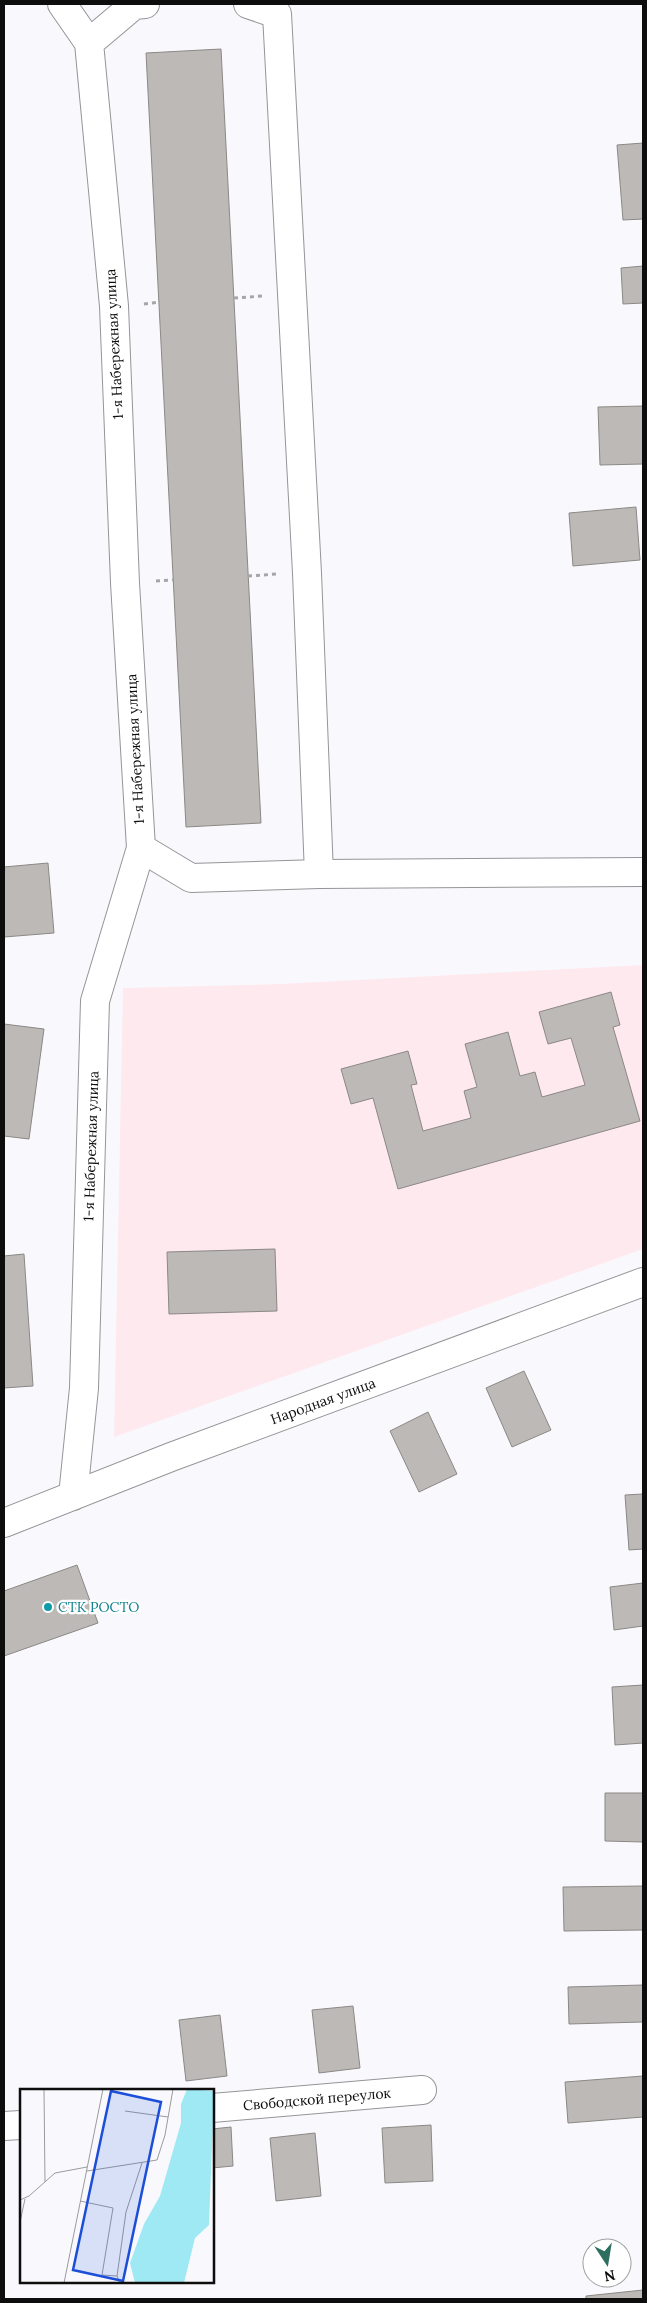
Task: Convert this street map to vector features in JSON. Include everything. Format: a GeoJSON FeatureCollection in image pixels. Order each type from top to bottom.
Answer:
{"type":"FeatureCollection","features":[{"type":"Feature","properties":{"kind":"street","name":"1-я Набережная улица"},"geometry":{"type":"LineString","coordinates":[[62,4],[89,43],[114,306],[125,582],[141,848],[95,1001],[84,1388],[73,1496]]}},
{"type":"Feature","properties":{"kind":"street"},"geometry":{"type":"LineString","coordinates":[[89,43],[134,5],[145,4]]}},
{"type":"Feature","properties":{"kind":"street"},"geometry":{"type":"LineString","coordinates":[[248,4],[277,14],[307,573],[319,874]]}},
{"type":"Feature","properties":{"kind":"street"},"geometry":{"type":"LineString","coordinates":[[141,848],[191,878],[319,874],[643,872]]}},
{"type":"Feature","properties":{"kind":"street","name":"Народная улица"},"geometry":{"type":"LineString","coordinates":[[4,1522],[180,1454],[643,1282]]}},
{"type":"Feature","properties":{"kind":"street","name":"Свободской переулок"},"geometry":{"type":"LineString","coordinates":[[214,2108],[422,2090]]}},
{"type":"Feature","properties":{"kind":"street"},"geometry":{"type":"LineString","coordinates":[[4,2126],[20,2125]]}},
{"type":"Feature","properties":{"kind":"shaded area"},"geometry":{"type":"Polygon","coordinates":[[[643,965],[643,1249],[114,1437],[123,988],[281,984],[643,965]]]}},
{"type":"Feature","properties":{"kind":"building"},"geometry":{"type":"Polygon","coordinates":[[[221,49],[261,823],[186,827],[146,53],[221,49]]]}},
{"type":"Feature","properties":{"kind":"building"},"geometry":{"type":"Polygon","coordinates":[[[643,143],[643,219],[623,220],[617,145],[643,143]]]}},
{"type":"Feature","properties":{"kind":"building"},"geometry":{"type":"Polygon","coordinates":[[[643,266],[643,303],[623,304],[621,268],[643,266]]]}},
{"type":"Feature","properties":{"kind":"building"},"geometry":{"type":"Polygon","coordinates":[[[643,406],[643,464],[600,465],[598,407],[643,406]]]}},
{"type":"Feature","properties":{"kind":"building"},"geometry":{"type":"Polygon","coordinates":[[[636,507],[640,560],[573,566],[569,513],[636,507]]]}},
{"type":"Feature","properties":{"kind":"building"},"geometry":{"type":"Polygon","coordinates":[[[48,863],[54,933],[4,937],[4,867],[48,863]]]}},
{"type":"Feature","properties":{"kind":"building"},"geometry":{"type":"Polygon","coordinates":[[[611,992],[620,1025],[613,1027],[640,1121],[398,1189],[373,1098],[351,1104],[341,1069],[408,1051],[417,1084],[411,1085],[423,1131],[471,1118],[464,1091],[477,1087],[465,1044],[508,1032],[520,1076],[535,1072],[542,1097],[585,1085],[571,1038],[548,1044],[539,1012],[611,992]]]}},
{"type":"Feature","properties":{"kind":"building"},"geometry":{"type":"Polygon","coordinates":[[[4,1024],[44,1029],[29,1139],[4,1136],[4,1024]]]}},
{"type":"Feature","properties":{"kind":"building"},"geometry":{"type":"Polygon","coordinates":[[[275,1249],[277,1311],[169,1314],[167,1252],[275,1249]]]}},
{"type":"Feature","properties":{"kind":"building"},"geometry":{"type":"Polygon","coordinates":[[[24,1254],[33,1386],[4,1388],[4,1256],[24,1254]]]}},
{"type":"Feature","properties":{"kind":"building"},"geometry":{"type":"Polygon","coordinates":[[[524,1371],[551,1430],[512,1447],[486,1388],[524,1371]]]}},
{"type":"Feature","properties":{"kind":"building"},"geometry":{"type":"Polygon","coordinates":[[[428,1412],[457,1474],[419,1492],[390,1431],[428,1412]]]}},
{"type":"Feature","properties":{"kind":"building"},"geometry":{"type":"Polygon","coordinates":[[[643,1494],[643,1549],[629,1550],[625,1495],[643,1494]]]}},
{"type":"Feature","properties":{"kind":"building","name":"СТК РОСТО"},"geometry":{"type":"Polygon","coordinates":[[[77,1565],[98,1623],[4,1656],[4,1591],[77,1565]]]}},
{"type":"Feature","properties":{"kind":"building"},"geometry":{"type":"Polygon","coordinates":[[[643,1583],[643,1626],[614,1630],[610,1587],[643,1583]]]}},
{"type":"Feature","properties":{"kind":"building"},"geometry":{"type":"Polygon","coordinates":[[[643,1685],[643,1743],[615,1745],[612,1687],[643,1685]]]}},
{"type":"Feature","properties":{"kind":"building"},"geometry":{"type":"Polygon","coordinates":[[[605,1793],[643,1793],[643,1842],[605,1841],[605,1793]]]}},
{"type":"Feature","properties":{"kind":"building"},"geometry":{"type":"Polygon","coordinates":[[[643,1886],[643,1930],[564,1931],[563,1887],[643,1886]]]}},
{"type":"Feature","properties":{"kind":"building"},"geometry":{"type":"Polygon","coordinates":[[[643,1985],[643,2022],[569,2024],[568,1987],[643,1985]]]}},
{"type":"Feature","properties":{"kind":"building"},"geometry":{"type":"Polygon","coordinates":[[[353,2006],[360,2068],[319,2073],[312,2010],[353,2006]]]}},
{"type":"Feature","properties":{"kind":"building"},"geometry":{"type":"Polygon","coordinates":[[[220,2015],[227,2076],[186,2081],[179,2020],[220,2015]]]}},
{"type":"Feature","properties":{"kind":"building"},"geometry":{"type":"Polygon","coordinates":[[[643,2076],[643,2117],[568,2123],[565,2082],[643,2076]]]}},
{"type":"Feature","properties":{"kind":"building"},"geometry":{"type":"Polygon","coordinates":[[[431,2125],[433,2181],[385,2183],[382,2128],[431,2125]]]}},
{"type":"Feature","properties":{"kind":"building"},"geometry":{"type":"Polygon","coordinates":[[[231,2127],[233,2166],[214,2168],[214,2129],[231,2127]]]}},
{"type":"Feature","properties":{"kind":"building"},"geometry":{"type":"Polygon","coordinates":[[[315,2133],[321,2196],[276,2201],[270,2138],[315,2133]]]}},
{"type":"Feature","properties":{"kind":"building"},"geometry":{"type":"Polygon","coordinates":[[[643,2290],[643,2299],[586,2299],[586,2296],[643,2290]]]}},
{"type":"Feature","properties":{"kind":"place","name":"СТК РОСТО"},"geometry":{"type":"Point","coordinates":[48,1607]}}]}
